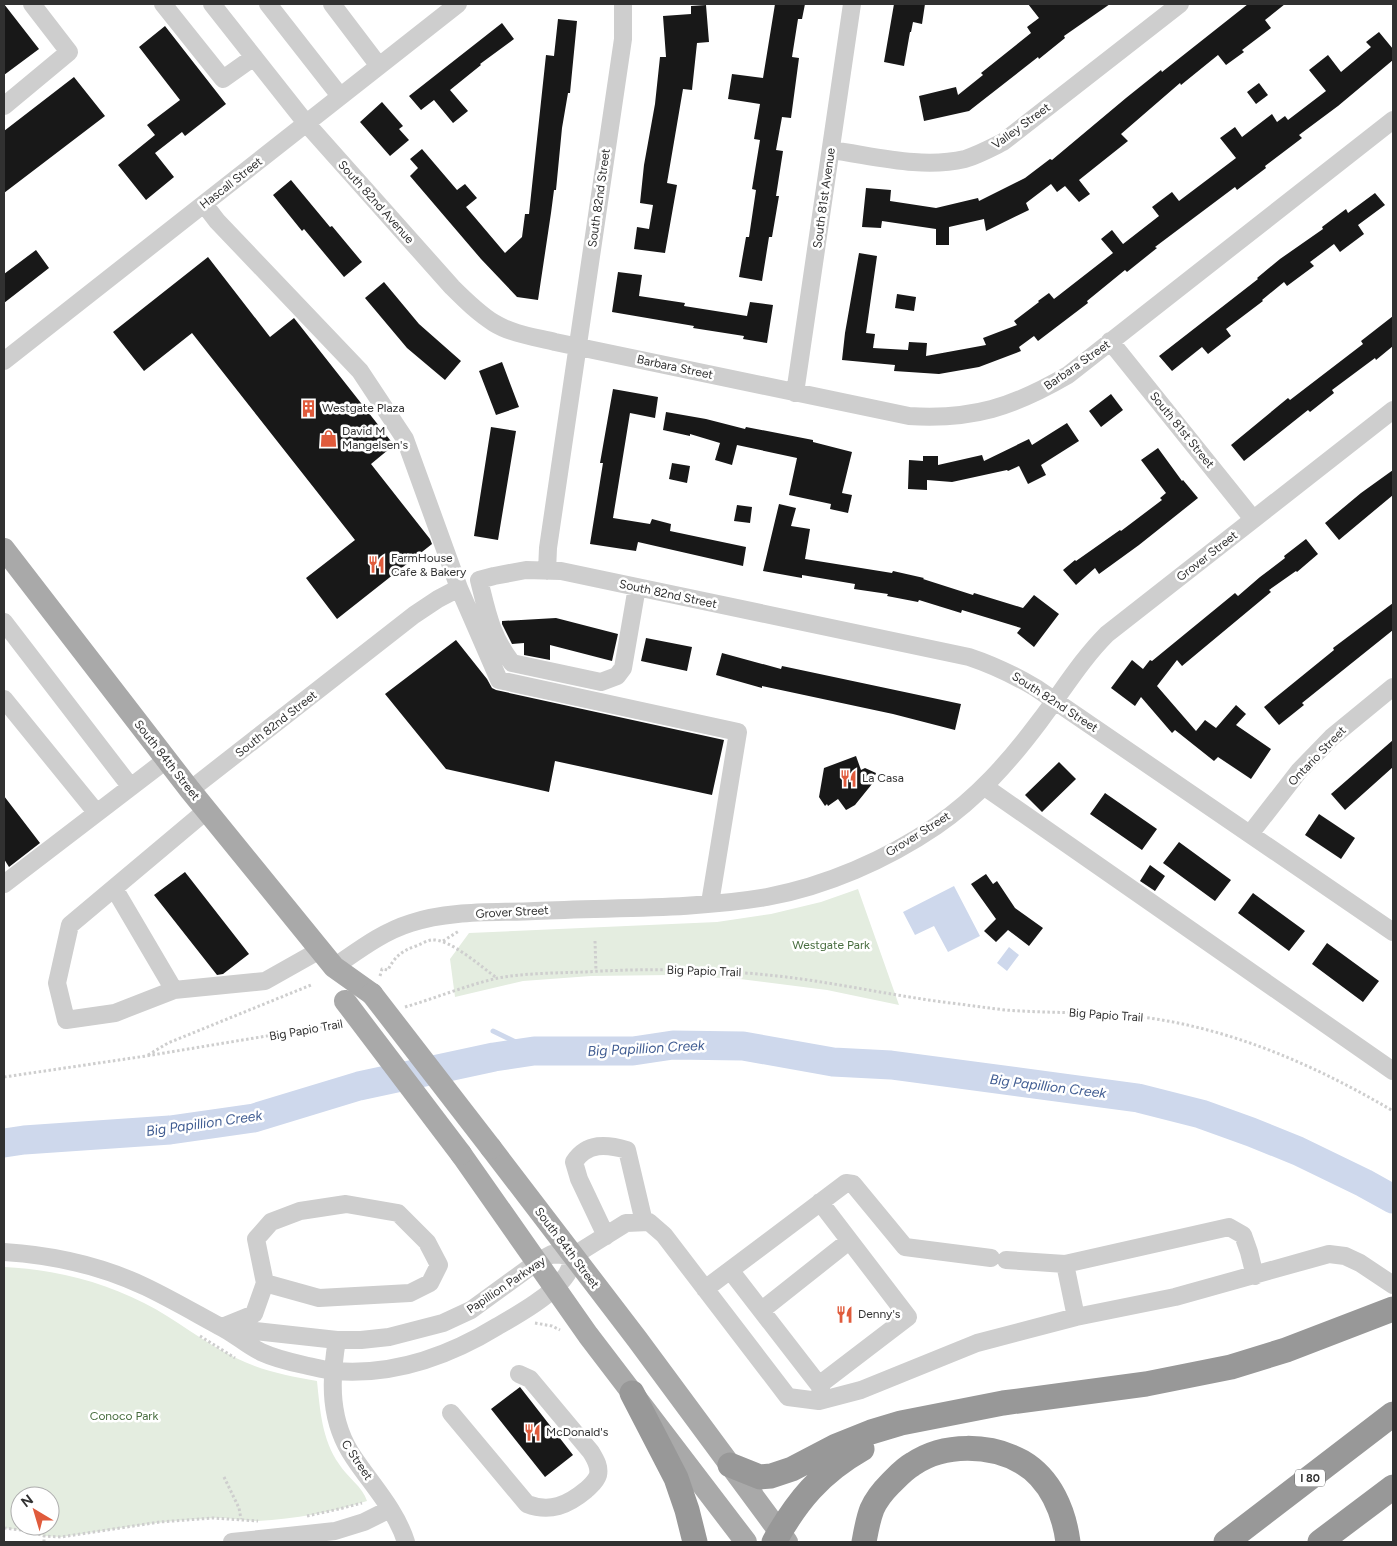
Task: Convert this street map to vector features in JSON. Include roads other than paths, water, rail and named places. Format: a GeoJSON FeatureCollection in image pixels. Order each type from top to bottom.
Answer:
{"type":"FeatureCollection","features":[{"type":"Feature","properties":{"kind":"highway"},"geometry":{"type":"LineString","coordinates":[[730,1465],[760,1477],[771,1476],[792,1469],[836,1446],[871,1432],[901,1423],[1036,1398],[1146,1384],[1231,1367],[1286,1350],[1383,1314]]}},
{"type":"Feature","properties":{"kind":"highway"},"geometry":{"type":"LineString","coordinates":[[632,1393],[676,1478],[695,1542]]}},
{"type":"Feature","properties":{"kind":"highway","name":"I 80"},"geometry":{"type":"LineString","coordinates":[[1226,1542],[1393,1414]]}},
{"type":"Feature","properties":{"kind":"highway"},"geometry":{"type":"LineString","coordinates":[[780,1539],[790,1514],[816,1482],[836,1465],[872,1444],[936,1417]]}},
{"type":"Feature","properties":{"kind":"highway"},"geometry":{"type":"LineString","coordinates":[[864,1542],[872,1508],[883,1491],[913,1464],[934,1454],[954,1449],[978,1449],[999,1452],[1023,1462],[1041,1478],[1054,1497],[1065,1521],[1068,1542]]}},
{"type":"Feature","properties":{"kind":"highway"},"geometry":{"type":"LineString","coordinates":[[1320,1542],[1393,1487]]}},
{"type":"Feature","properties":{"kind":"highway"},"geometry":{"type":"LineString","coordinates":[[1342,1542],[1393,1498]]}},
{"type":"Feature","properties":{"kind":"main road","name":"South 84th Street"},"geometry":{"type":"LineString","coordinates":[[4,549],[166,760],[334,967],[372,994],[491,1148],[730,1465],[780,1539]]}},
{"type":"Feature","properties":{"kind":"main road","name":"South 84th Street"},"geometry":{"type":"LineString","coordinates":[[334,967],[346,1012],[461,1154],[588,1335],[746,1542]]}},
{"type":"Feature","properties":{"kind":"street"},"geometry":{"type":"LineString","coordinates":[[4,106],[69,52],[32,4]]}},
{"type":"Feature","properties":{"kind":"street"},"geometry":{"type":"LineString","coordinates":[[163,4],[223,79],[254,57]]}},
{"type":"Feature","properties":{"kind":"street","name":"South 82nd Avenue"},"geometry":{"type":"LineString","coordinates":[[212,4],[306,123],[445,280],[475,310],[496,324],[513,331],[578,347]]}},
{"type":"Feature","properties":{"kind":"street"},"geometry":{"type":"LineString","coordinates":[[268,4],[340,96]]}},
{"type":"Feature","properties":{"kind":"street"},"geometry":{"type":"LineString","coordinates":[[332,4],[378,66]]}},
{"type":"Feature","properties":{"kind":"street","name":"Hascall Street"},"geometry":{"type":"LineString","coordinates":[[4,361],[458,4]]}},
{"type":"Feature","properties":{"kind":"street","name":"South 82nd Street"},"geometry":{"type":"LineString","coordinates":[[547,571],[548,548],[623,39],[624,4]]}},
{"type":"Feature","properties":{"kind":"street","name":"South 81st Avenue"},"geometry":{"type":"LineString","coordinates":[[795,392],[852,4]]}},
{"type":"Feature","properties":{"kind":"street","name":"Valley Street"},"geometry":{"type":"LineString","coordinates":[[831,150],[924,163],[966,158],[987,151],[1003,142],[1180,4]]}},
{"type":"Feature","properties":{"kind":"street","name":"Barbara Street"},"geometry":{"type":"LineString","coordinates":[[578,347],[909,416],[965,415],[1004,406],[1042,390],[1068,375],[1393,120]]}},
{"type":"Feature","properties":{"kind":"street"},"geometry":{"type":"LineString","coordinates":[[204,204],[217,221],[360,371],[405,439],[459,588],[499,680],[738,732],[710,903]]}},
{"type":"Feature","properties":{"kind":"street","name":"South 81st Street"},"geometry":{"type":"LineString","coordinates":[[1110,342],[1253,519]]}},
{"type":"Feature","properties":{"kind":"street","name":"Grover Street"},"geometry":{"type":"LineString","coordinates":[[334,967],[386,932],[440,916],[710,903],[768,896],[828,881],[905,845],[936,826],[985,787],[1004,766],[1086,656],[1108,634],[1393,410]]}},
{"type":"Feature","properties":{"kind":"street","name":"South 82nd Street"},"geometry":{"type":"LineString","coordinates":[[637,587],[623,668],[618,676],[601,682],[512,663],[504,653],[491,628],[479,580],[526,570],[561,571],[637,587],[969,657],[1010,673],[1054,701],[1393,932]]}},
{"type":"Feature","properties":{"kind":"street","name":"South 82nd Street"},"geometry":{"type":"LineString","coordinates":[[190,790],[414,615],[459,588]]}},
{"type":"Feature","properties":{"kind":"street"},"geometry":{"type":"LineString","coordinates":[[4,622],[130,786]]}},
{"type":"Feature","properties":{"kind":"street","name":"Ontario Street"},"geometry":{"type":"LineString","coordinates":[[1250,834],[1299,771],[1332,737],[1393,687]]}},
{"type":"Feature","properties":{"kind":"street"},"geometry":{"type":"LineString","coordinates":[[4,699],[96,812]]}},
{"type":"Feature","properties":{"kind":"street"},"geometry":{"type":"LineString","coordinates":[[4,884],[166,760]]}},
{"type":"Feature","properties":{"kind":"street"},"geometry":{"type":"LineString","coordinates":[[985,787],[1393,1072]]}},
{"type":"Feature","properties":{"kind":"street"},"geometry":{"type":"LineString","coordinates":[[206,810],[70,925],[57,983],[66,1020],[115,1013],[174,990],[265,980],[320,950]]}},
{"type":"Feature","properties":{"kind":"street"},"geometry":{"type":"LineString","coordinates":[[114,888],[174,990]]}},
{"type":"Feature","properties":{"kind":"street"},"geometry":{"type":"LineString","coordinates":[[606,1236],[579,1179],[574,1162],[580,1153],[599,1145],[627,1150],[644,1222]]}},
{"type":"Feature","properties":{"kind":"street"},"geometry":{"type":"LineString","coordinates":[[705,1289],[846,1183],[853,1184],[905,1248],[999,1259],[1065,1264],[1229,1227],[1243,1235],[1250,1252],[1255,1276]]}},
{"type":"Feature","properties":{"kind":"street"},"geometry":{"type":"LineString","coordinates":[[573,1256],[626,1223],[649,1222],[664,1235],[788,1397],[818,1401],[822,1392],[908,1317],[820,1202]]}},
{"type":"Feature","properties":{"kind":"street"},"geometry":{"type":"LineString","coordinates":[[222,1327],[254,1314],[266,1283],[256,1239],[272,1222],[300,1211],[346,1204],[398,1213],[428,1242],[439,1265],[430,1283],[410,1293],[319,1298],[266,1283]]}},
{"type":"Feature","properties":{"kind":"street"},"geometry":{"type":"LineString","coordinates":[[762,1310],[850,1241]]}},
{"type":"Feature","properties":{"kind":"street","name":"Papillion Parkway"},"geometry":{"type":"LineString","coordinates":[[4,1252],[25,1253],[71,1261],[116,1274],[146,1286],[222,1327],[260,1352],[288,1361],[332,1371],[367,1372],[401,1367],[437,1357],[476,1340],[517,1315],[556,1287],[568,1273],[573,1256],[552,1254],[537,1262],[471,1310],[443,1323],[388,1337],[337,1340],[222,1327]]}},
{"type":"Feature","properties":{"kind":"street"},"geometry":{"type":"LineString","coordinates":[[822,1392],[861,1390],[977,1343],[1076,1317],[1176,1297],[1329,1254],[1346,1256],[1393,1285]]}},
{"type":"Feature","properties":{"kind":"street"},"geometry":{"type":"LineString","coordinates":[[1065,1264],[1076,1317]]}},
{"type":"Feature","properties":{"kind":"street"},"geometry":{"type":"LineString","coordinates":[[730,1270],[822,1392]]}},
{"type":"Feature","properties":{"kind":"street","name":"C Street"},"geometry":{"type":"LineString","coordinates":[[337,1340],[332,1371],[332,1400],[340,1433],[354,1458],[390,1509],[403,1532],[406,1542]]}},
{"type":"Feature","properties":{"kind":"street"},"geometry":{"type":"LineString","coordinates":[[451,1413],[527,1504],[545,1508],[557,1507],[568,1503],[595,1482],[598,1475],[597,1461],[530,1379],[519,1374]]}},
{"type":"Feature","properties":{"kind":"street"},"geometry":{"type":"LineString","coordinates":[[232,1542],[335,1531],[364,1522],[390,1509]]}},
{"type":"Feature","properties":{"kind":"water"},"geometry":{"type":"Polygon","coordinates":[[[954,886],[980,936],[948,952],[934,926],[915,935],[903,912],[954,886]]]}},
{"type":"Feature","properties":{"kind":"water"},"geometry":{"type":"Polygon","coordinates":[[[1009,947],[1019,955],[1007,971],[997,963],[1009,947]]]}},
{"type":"Feature","properties":{"kind":"waterway"},"geometry":{"type":"LineString","coordinates":[[493,1031],[534,1051]]}},
{"type":"Feature","properties":{"kind":"waterway","name":"Big Papillion Creek"},"geometry":{"type":"LineString","coordinates":[[4,1143],[170,1130],[254,1118],[359,1086],[494,1057],[534,1051],[633,1051],[673,1045],[743,1046],[833,1062],[891,1065],[1138,1098],[1201,1114],[1251,1132],[1298,1151],[1393,1199]]}},
{"type":"Feature","properties":{"kind":"place","name":"Westgate Plaza"},"geometry":{"type":"Point","coordinates":[308,408]}},
{"type":"Feature","properties":{"kind":"place","name":"David M Mangelsen's"},"geometry":{"type":"Point","coordinates":[328,438]}},
{"type":"Feature","properties":{"kind":"place","name":"FarmHouse Cafe & Bakery"},"geometry":{"type":"Point","coordinates":[377,565]}},
{"type":"Feature","properties":{"kind":"place","name":"La Casa"},"geometry":{"type":"Point","coordinates":[848,778]}},
{"type":"Feature","properties":{"kind":"place","name":"Denny's"},"geometry":{"type":"Point","coordinates":[844,1314]}},
{"type":"Feature","properties":{"kind":"place","name":"McDonald's"},"geometry":{"type":"Point","coordinates":[532,1432]}},
{"type":"Feature","properties":{"kind":"park label","name":"Westgate Park"},"geometry":{"type":"Point","coordinates":[831,945]}},
{"type":"Feature","properties":{"kind":"park label","name":"Conoco Park"},"geometry":{"type":"Point","coordinates":[124,1416]}}]}
